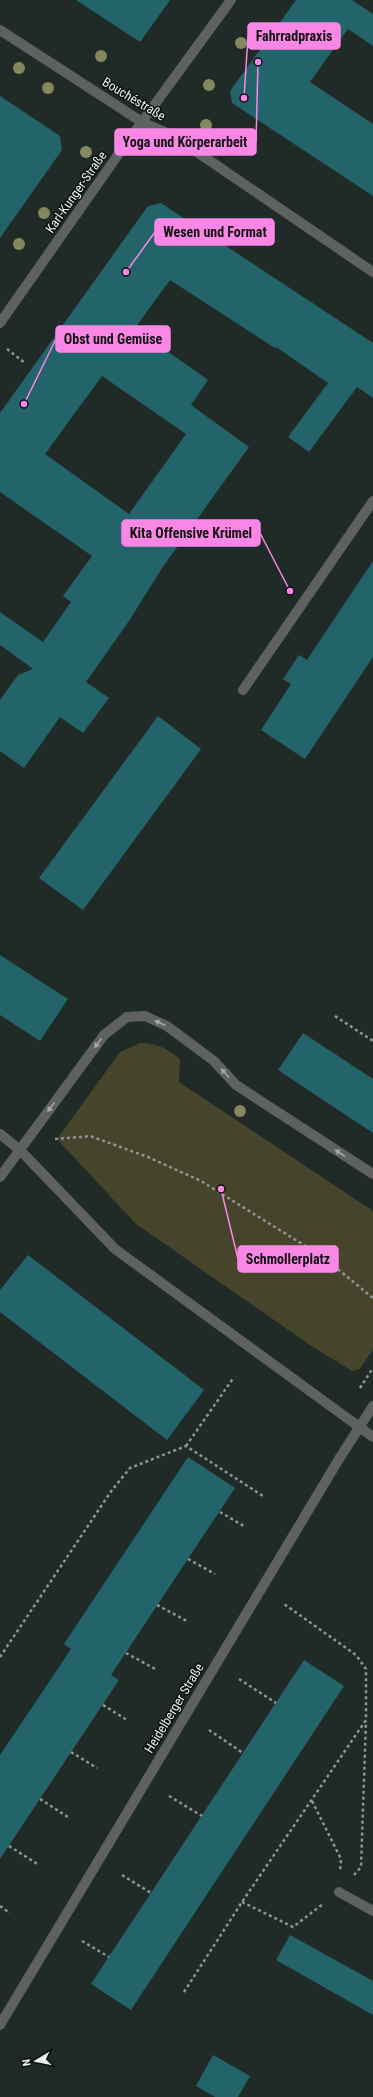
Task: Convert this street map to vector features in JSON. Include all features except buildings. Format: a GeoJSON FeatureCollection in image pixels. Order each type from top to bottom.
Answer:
{"type":"FeatureCollection","features":[{"type":"Feature","properties":{"kind":"street","name":"Karl-Kunger-Straße"},"geometry":{"type":"LineString","coordinates":[[0,323],[142,122],[231,0]]}},
{"type":"Feature","properties":{"kind":"street","name":"Bouchéstraße"},"geometry":{"type":"LineString","coordinates":[[0,30],[142,122],[172,136],[373,272]]}},
{"type":"Feature","properties":{"kind":"street"},"geometry":{"type":"LineString","coordinates":[[243,690],[373,501]]}},
{"type":"Feature","properties":{"kind":"street"},"geometry":{"type":"LineString","coordinates":[[0,1177],[104,1035],[127,1016],[145,1016],[167,1026],[214,1061],[236,1085],[373,1174]]}},
{"type":"Feature","properties":{"kind":"street"},"geometry":{"type":"LineString","coordinates":[[0,1134],[20,1150],[114,1249],[373,1437]]}},
{"type":"Feature","properties":{"kind":"street","name":"Heidelberger Straße"},"geometry":{"type":"LineString","coordinates":[[0,2025],[373,1406]]}},
{"type":"Feature","properties":{"kind":"street"},"geometry":{"type":"LineString","coordinates":[[339,1892],[373,1911]]}},
{"type":"Feature","properties":{"kind":"path"},"geometry":{"type":"LineString","coordinates":[[7,349],[25,362]]}},
{"type":"Feature","properties":{"kind":"path"},"geometry":{"type":"LineString","coordinates":[[335,1016],[373,1041]]}},
{"type":"Feature","properties":{"kind":"path"},"geometry":{"type":"LineString","coordinates":[[20,1150],[57,1139],[90,1136],[148,1157],[201,1181],[323,1257],[373,1298]]}},
{"type":"Feature","properties":{"kind":"path"},"geometry":{"type":"LineString","coordinates":[[0,1657],[112,1490],[130,1468],[186,1446],[234,1376]]}},
{"type":"Feature","properties":{"kind":"path"},"geometry":{"type":"LineString","coordinates":[[186,1446],[263,1496]]}},
{"type":"Feature","properties":{"kind":"path"},"geometry":{"type":"LineString","coordinates":[[220,1512],[244,1526]]}},
{"type":"Feature","properties":{"kind":"path"},"geometry":{"type":"LineString","coordinates":[[188,1559],[215,1574]]}},
{"type":"Feature","properties":{"kind":"path"},"geometry":{"type":"LineString","coordinates":[[242,1902],[293,1927],[339,1892],[361,1867],[366,1720],[366,1669],[356,1655],[284,1604]]}},
{"type":"Feature","properties":{"kind":"path"},"geometry":{"type":"LineString","coordinates":[[158,1605],[186,1621]]}},
{"type":"Feature","properties":{"kind":"path"},"geometry":{"type":"LineString","coordinates":[[126,1652],[157,1670]]}},
{"type":"Feature","properties":{"kind":"path"},"geometry":{"type":"LineString","coordinates":[[239,1679],[276,1703]]}},
{"type":"Feature","properties":{"kind":"path"},"geometry":{"type":"LineString","coordinates":[[103,1705],[127,1720]]}},
{"type":"Feature","properties":{"kind":"path"},"geometry":{"type":"LineString","coordinates":[[184,1992],[242,1902],[366,1720]]}},
{"type":"Feature","properties":{"kind":"path"},"geometry":{"type":"LineString","coordinates":[[209,1730],[243,1753]]}},
{"type":"Feature","properties":{"kind":"path"},"geometry":{"type":"LineString","coordinates":[[71,1752],[97,1768]]}},
{"type":"Feature","properties":{"kind":"path"},"geometry":{"type":"LineString","coordinates":[[169,1796],[202,1816]]}},
{"type":"Feature","properties":{"kind":"path"},"geometry":{"type":"LineString","coordinates":[[40,1799],[68,1817]]}},
{"type":"Feature","properties":{"kind":"path"},"geometry":{"type":"LineString","coordinates":[[312,1801],[341,1859],[339,1892]]}},
{"type":"Feature","properties":{"kind":"path"},"geometry":{"type":"LineString","coordinates":[[9,1846],[39,1864]]}},
{"type":"Feature","properties":{"kind":"path"},"geometry":{"type":"LineString","coordinates":[[122,1875],[151,1892]]}},
{"type":"Feature","properties":{"kind":"path"},"geometry":{"type":"LineString","coordinates":[[0,1906],[10,1912]]}},
{"type":"Feature","properties":{"kind":"path"},"geometry":{"type":"LineString","coordinates":[[82,1941],[109,1957]]}},
{"type":"Feature","properties":{"kind":"shaded area"},"geometry":{"type":"Polygon","coordinates":[[[140,1043],[156,1045],[175,1055],[180,1059],[179,1082],[373,1211],[373,1349],[360,1369],[352,1371],[310,1345],[136,1224],[57,1139],[120,1052],[140,1043]]]}},
{"type":"Feature","properties":{"kind":"place","name":"Yoga und Körperarbeit"},"geometry":{"type":"Point","coordinates":[258,62]}},
{"type":"Feature","properties":{"kind":"place","name":"Fahrradpraxis"},"geometry":{"type":"Point","coordinates":[244,98]}},
{"type":"Feature","properties":{"kind":"place","name":"Wesen und Format"},"geometry":{"type":"Point","coordinates":[126,272]}},
{"type":"Feature","properties":{"kind":"place","name":"Obst und Gemüse"},"geometry":{"type":"Point","coordinates":[24,404]}},
{"type":"Feature","properties":{"kind":"place","name":"Kita Offensive Krümel"},"geometry":{"type":"Point","coordinates":[290,591]}},
{"type":"Feature","properties":{"kind":"place","name":"Schmollerplatz"},"geometry":{"type":"Point","coordinates":[221,1189]}}]}
